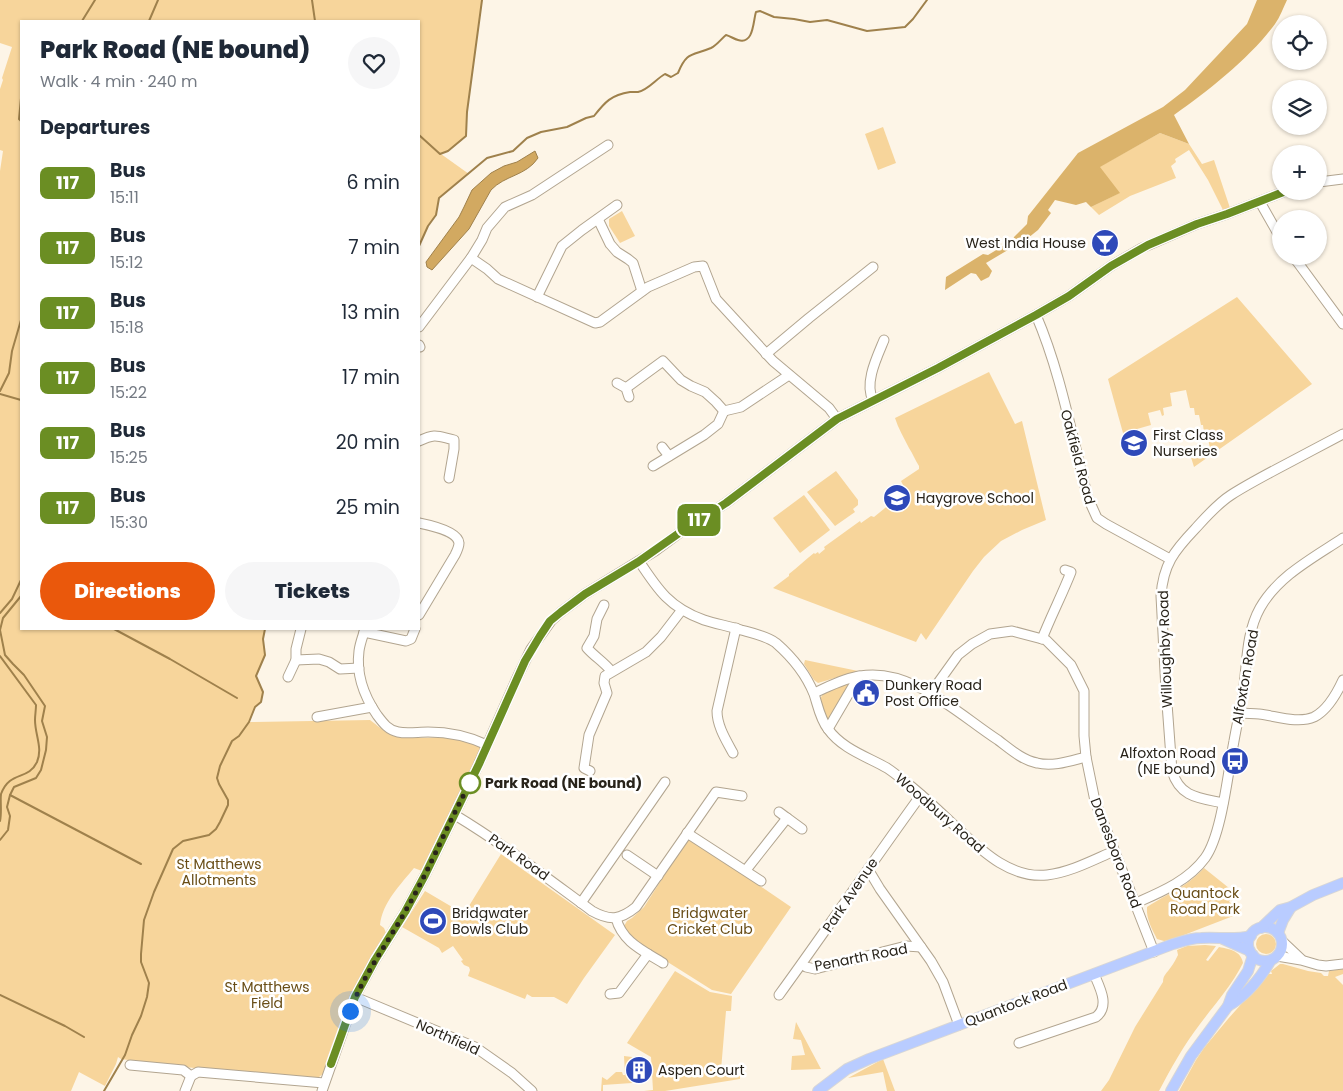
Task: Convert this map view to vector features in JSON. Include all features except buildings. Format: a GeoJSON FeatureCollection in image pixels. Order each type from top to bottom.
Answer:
{"type":"FeatureCollection","features":[{"type":"Feature","properties":{"kind":"main road"},"geometry":{"type":"LineString","coordinates":[[1170,1091],[1191,1056],[1228,1006],[1248,971],[1251,953],[1248,944],[1255,931],[1284,908],[1291,907],[1313,895],[1343,883]]}},
{"type":"Feature","properties":{"kind":"main road"},"geometry":{"type":"LineString","coordinates":[[1228,1006],[1242,996],[1282,950],[1280,938],[1283,920],[1291,907]]}},
{"type":"Feature","properties":{"kind":"main road"},"geometry":{"type":"LineString","coordinates":[[1261,928],[1269,927],[1280,938]]}},
{"type":"Feature","properties":{"kind":"main road","name":"Quantock Road"},"geometry":{"type":"LineString","coordinates":[[818,1091],[847,1069],[862,1062],[1189,939],[1244,938],[1251,936]]}},
{"type":"Feature","properties":{"kind":"main road","name":"Quantock Road"},"geometry":{"type":"LineString","coordinates":[[1222,938],[1251,953]]}},
{"type":"Feature","properties":{"kind":"main road"},"geometry":{"type":"LineString","coordinates":[[1251,953],[1263,960],[1274,958]]}},
{"type":"Feature","properties":{"kind":"street"},"geometry":{"type":"LineString","coordinates":[[420,326],[471,258],[487,228],[505,207],[532,195],[608,145]]}},
{"type":"Feature","properties":{"kind":"street"},"geometry":{"type":"LineString","coordinates":[[1327,181],[1343,179]]}},
{"type":"Feature","properties":{"kind":"street"},"geometry":{"type":"LineString","coordinates":[[185,1091],[190,1076],[198,1072],[323,1087],[355,997],[421,883],[455,815],[528,655],[550,621],[578,599],[638,562],[726,503],[837,419],[938,368],[1036,315],[1069,296],[1116,263],[1148,245],[1197,224],[1272,197]]}},
{"type":"Feature","properties":{"kind":"street"},"geometry":{"type":"LineString","coordinates":[[1260,202],[1272,223]]}},
{"type":"Feature","properties":{"kind":"street"},"geometry":{"type":"LineString","coordinates":[[537,297],[562,246],[617,205]]}},
{"type":"Feature","properties":{"kind":"street"},"geometry":{"type":"LineString","coordinates":[[598,219],[610,244],[617,252],[633,263],[642,291]]}},
{"type":"Feature","properties":{"kind":"street"},"geometry":{"type":"LineString","coordinates":[[471,258],[498,279],[595,323],[600,322],[657,282],[694,267],[702,266],[716,298],[766,354],[829,408],[837,419]]}},
{"type":"Feature","properties":{"kind":"street"},"geometry":{"type":"LineString","coordinates":[[1300,265],[1343,324]]}},
{"type":"Feature","properties":{"kind":"street"},"geometry":{"type":"LineString","coordinates":[[766,354],[873,267]]}},
{"type":"Feature","properties":{"kind":"street","name":"Oakfield Road"},"geometry":{"type":"LineString","coordinates":[[1036,315],[1052,358],[1083,480],[1096,518],[1170,559]]}},
{"type":"Feature","properties":{"kind":"street"},"geometry":{"type":"LineString","coordinates":[[873,400],[870,388],[876,360],[884,340]]}},
{"type":"Feature","properties":{"kind":"street"},"geometry":{"type":"LineString","coordinates":[[617,383],[628,392],[660,357],[681,380],[705,392],[724,411]]}},
{"type":"Feature","properties":{"kind":"street"},"geometry":{"type":"LineString","coordinates":[[724,411],[742,407],[790,375]]}},
{"type":"Feature","properties":{"kind":"street"},"geometry":{"type":"LineString","coordinates":[[653,466],[704,435],[718,424],[724,411]]}},
{"type":"Feature","properties":{"kind":"street","name":"Willoughby Road"},"geometry":{"type":"LineString","coordinates":[[1223,803],[1189,795],[1174,780],[1172,771],[1161,596],[1162,584],[1170,559],[1208,514],[1230,496],[1252,482],[1343,434]]}},
{"type":"Feature","properties":{"kind":"street"},"geometry":{"type":"LineString","coordinates":[[420,440],[429,436],[455,435],[449,478]]}},
{"type":"Feature","properties":{"kind":"street"},"geometry":{"type":"LineString","coordinates":[[662,446],[669,456]]}},
{"type":"Feature","properties":{"kind":"street"},"geometry":{"type":"LineString","coordinates":[[420,523],[453,534],[458,539],[459,545],[420,613]]}},
{"type":"Feature","properties":{"kind":"street","name":"Alfoxton Road"},"geometry":{"type":"LineString","coordinates":[[1136,903],[1168,889],[1192,873],[1206,857],[1217,830],[1223,803],[1244,688],[1250,640],[1260,607],[1287,576],[1343,538]]}},
{"type":"Feature","properties":{"kind":"street","name":"Woodbury Road"},"geometry":{"type":"LineString","coordinates":[[638,562],[666,598],[682,611],[706,621],[736,628],[773,641],[791,657],[806,678],[814,693],[828,730],[844,745],[889,769],[994,860],[1026,874],[1046,875],[1065,871],[1114,851]]}},
{"type":"Feature","properties":{"kind":"street"},"geometry":{"type":"LineString","coordinates":[[1042,639],[1071,572],[1065,570]]}},
{"type":"Feature","properties":{"kind":"street"},"geometry":{"type":"LineString","coordinates":[[604,605],[597,619],[594,636],[583,650],[604,663],[611,671]]}},
{"type":"Feature","properties":{"kind":"street"},"geometry":{"type":"LineString","coordinates":[[590,771],[584,768],[589,735],[607,694],[604,683],[605,676],[646,652],[661,638],[682,611]]}},
{"type":"Feature","properties":{"kind":"street"},"geometry":{"type":"LineString","coordinates":[[733,753],[717,720],[717,711],[736,628]]}},
{"type":"Feature","properties":{"kind":"street"},"geometry":{"type":"LineString","coordinates":[[288,676],[296,660],[296,649],[301,630]]}},
{"type":"Feature","properties":{"kind":"street"},"geometry":{"type":"LineString","coordinates":[[414,630],[406,641],[365,630],[359,651],[359,668],[364,692],[372,707],[384,724],[396,731],[453,734],[472,738],[487,746]]}},
{"type":"Feature","properties":{"kind":"street","name":"Danesboro Road"},"geometry":{"type":"LineString","coordinates":[[930,694],[958,656],[972,644],[990,634],[1012,631],[1046,640],[1071,665],[1084,691],[1084,736],[1094,801],[1154,952]]}},
{"type":"Feature","properties":{"kind":"street"},"geometry":{"type":"LineString","coordinates":[[296,660],[319,659],[343,669],[359,668]]}},
{"type":"Feature","properties":{"kind":"street"},"geometry":{"type":"LineString","coordinates":[[814,693],[836,683],[860,676],[879,675],[896,677],[912,683],[951,706],[976,726],[1026,759],[1038,764],[1050,765],[1086,757]]}},
{"type":"Feature","properties":{"kind":"street"},"geometry":{"type":"LineString","coordinates":[[828,730],[860,676]]}},
{"type":"Feature","properties":{"kind":"street"},"geometry":{"type":"LineString","coordinates":[[1239,713],[1302,720],[1312,718],[1326,707],[1343,680]]}},
{"type":"Feature","properties":{"kind":"street"},"geometry":{"type":"LineString","coordinates":[[318,717],[372,707]]}},
{"type":"Feature","properties":{"kind":"street"},"geometry":{"type":"LineString","coordinates":[[712,710],[711,717],[717,720]]}},
{"type":"Feature","properties":{"kind":"street"},"geometry":{"type":"LineString","coordinates":[[581,903],[666,782]]}},
{"type":"Feature","properties":{"kind":"street"},"geometry":{"type":"LineString","coordinates":[[663,963],[625,937],[616,918],[623,916],[636,907],[716,792],[742,796]]}},
{"type":"Feature","properties":{"kind":"street","name":"Park Avenue"},"geometry":{"type":"LineString","coordinates":[[779,995],[921,795]]}},
{"type":"Feature","properties":{"kind":"street"},"geometry":{"type":"LineString","coordinates":[[779,812],[802,829]]}},
{"type":"Feature","properties":{"kind":"street","name":"Park Road"},"geometry":{"type":"LineString","coordinates":[[455,815],[539,871],[601,916],[616,918]]}},
{"type":"Feature","properties":{"kind":"street"},"geometry":{"type":"LineString","coordinates":[[746,870],[787,818]]}},
{"type":"Feature","properties":{"kind":"street"},"geometry":{"type":"LineString","coordinates":[[687,833],[761,881]]}},
{"type":"Feature","properties":{"kind":"street"},"geometry":{"type":"LineString","coordinates":[[627,854],[638,858],[658,876]]}},
{"type":"Feature","properties":{"kind":"street"},"geometry":{"type":"LineString","coordinates":[[868,868],[880,889],[943,982],[959,1025]]}},
{"type":"Feature","properties":{"kind":"street"},"geometry":{"type":"LineString","coordinates":[[1280,938],[1301,960]]}},
{"type":"Feature","properties":{"kind":"street","name":"Penarth Road"},"geometry":{"type":"LineString","coordinates":[[802,964],[815,969],[906,946],[921,947]]}},
{"type":"Feature","properties":{"kind":"street"},"geometry":{"type":"LineString","coordinates":[[624,1002],[615,993],[648,954]]}},
{"type":"Feature","properties":{"kind":"street"},"geometry":{"type":"LineString","coordinates":[[1274,958],[1301,960],[1318,965],[1343,964]]}},
{"type":"Feature","properties":{"kind":"street"},"geometry":{"type":"LineString","coordinates":[[1019,1043],[1096,1018],[1102,1010],[1104,1001],[1094,974]]}},
{"type":"Feature","properties":{"kind":"street","name":"Northfield"},"geometry":{"type":"LineString","coordinates":[[355,997],[474,1048],[512,1073],[532,1091]]}},
{"type":"Feature","properties":{"kind":"street"},"geometry":{"type":"LineString","coordinates":[[130,1065],[184,1070],[190,1076]]}},
{"type":"Feature","properties":{"kind":"green space"},"geometry":{"type":"Polygon","coordinates":[[[0,0],[482,0],[467,112],[466,136],[448,151],[441,154],[469,174],[439,198],[436,215],[428,226],[420,244],[420,20],[20,20],[20,630],[265,630],[263,639],[265,655],[256,676],[263,692],[261,702],[255,707],[249,722],[370,720],[387,732],[400,737],[452,739],[465,741],[482,748],[422,871],[414,868],[393,894],[384,909],[380,925],[386,933],[363,973],[324,1073],[319,1077],[307,1079],[164,1065],[118,1057],[105,1086],[79,1072],[71,1091],[0,1091],[0,171],[3,151],[0,150],[0,89],[12,47],[0,43],[0,0]]]}},
{"type":"Feature","properties":{"kind":"green space"},"geometry":{"type":"Polygon","coordinates":[[[883,127],[896,163],[878,170],[865,134],[883,127]]]}},
{"type":"Feature","properties":{"kind":"green space"},"geometry":{"type":"Polygon","coordinates":[[[1160,133],[1189,144],[1202,164],[1214,160],[1230,208],[1223,210],[1208,180],[1189,150],[1175,159],[1176,162],[1171,166],[1176,178],[1130,196],[1099,215],[1091,207],[1119,193],[1099,167],[1160,133]]]}},
{"type":"Feature","properties":{"kind":"green space"},"geometry":{"type":"Polygon","coordinates":[[[622,211],[635,236],[620,243],[609,226],[609,219],[622,211]]]}},
{"type":"Feature","properties":{"kind":"green space"},"geometry":{"type":"Polygon","coordinates":[[[1237,297],[1312,384],[1194,467],[1190,454],[1208,451],[1210,448],[1208,439],[1205,440],[1203,425],[1201,425],[1199,415],[1195,415],[1194,408],[1190,408],[1186,390],[1170,393],[1172,406],[1163,408],[1164,415],[1162,416],[1160,410],[1148,413],[1151,425],[1123,433],[1108,379],[1237,297]]]}},
{"type":"Feature","properties":{"kind":"green space","name":"Haygrove School"},"geometry":{"type":"Polygon","coordinates":[[[989,372],[1015,424],[1022,421],[1046,520],[1001,541],[984,557],[926,640],[921,633],[916,642],[773,588],[814,553],[818,552],[819,554],[825,549],[824,547],[860,521],[861,523],[871,516],[874,517],[901,495],[900,493],[905,489],[901,481],[919,469],[919,466],[895,418],[989,372]]]}},
{"type":"Feature","properties":{"kind":"green space"},"geometry":{"type":"Polygon","coordinates":[[[836,471],[858,500],[858,505],[853,509],[855,512],[835,526],[807,492],[836,471]]]}},
{"type":"Feature","properties":{"kind":"green space"},"geometry":{"type":"Polygon","coordinates":[[[804,495],[830,530],[800,553],[773,518],[804,495]]]}},
{"type":"Feature","properties":{"kind":"green space"},"geometry":{"type":"Polygon","coordinates":[[[805,660],[858,671],[818,683],[804,664],[805,660]]]}},
{"type":"Feature","properties":{"kind":"green space"},"geometry":{"type":"Polygon","coordinates":[[[851,683],[829,721],[827,720],[820,699],[822,695],[833,688],[851,683]]]}},
{"type":"Feature","properties":{"kind":"green space","name":"Bridgwater Cricket Club"},"geometry":{"type":"Polygon","coordinates":[[[691,839],[791,907],[731,994],[712,990],[628,937],[625,931],[624,926],[627,921],[644,907],[687,840],[691,839]]]}},
{"type":"Feature","properties":{"kind":"green space"},"geometry":{"type":"Polygon","coordinates":[[[501,854],[615,935],[567,1004],[554,997],[532,997],[527,994],[525,999],[468,976],[469,967],[464,965],[461,961],[463,960],[453,946],[442,953],[439,948],[402,927],[425,891],[464,914],[501,854]]]}},
{"type":"Feature","properties":{"kind":"green space","name":"Quantock Road Park"},"geometry":{"type":"Polygon","coordinates":[[[1204,868],[1234,892],[1229,902],[1240,908],[1241,913],[1171,940],[1157,939],[1148,920],[1147,907],[1184,885],[1204,868]]]}},
{"type":"Feature","properties":{"kind":"green space"},"geometry":{"type":"Polygon","coordinates":[[[1266,934],[1273,937],[1276,944],[1273,951],[1266,954],[1259,951],[1256,944],[1259,937],[1266,934]]]}},
{"type":"Feature","properties":{"kind":"green space"},"geometry":{"type":"Polygon","coordinates":[[[1187,946],[1216,946],[1206,960],[1208,961],[1219,947],[1237,953],[1243,963],[1229,987],[1189,1040],[1159,1091],[1101,1091],[1109,1080],[1135,1027],[1163,982],[1164,976],[1176,960],[1177,950],[1187,946]]]}},
{"type":"Feature","properties":{"kind":"green space"},"geometry":{"type":"Polygon","coordinates":[[[1280,964],[1321,973],[1324,976],[1328,976],[1329,971],[1343,969],[1343,974],[1335,977],[1343,985],[1343,1091],[1179,1091],[1204,1048],[1268,974],[1272,974],[1271,971],[1280,964]]]}},
{"type":"Feature","properties":{"kind":"green space"},"geometry":{"type":"Polygon","coordinates":[[[675,971],[710,992],[732,996],[731,1011],[726,1011],[721,1070],[740,1070],[740,1079],[665,1091],[644,1091],[653,1090],[651,1057],[627,1043],[675,971]]]}},
{"type":"Feature","properties":{"kind":"green space"},"geometry":{"type":"Polygon","coordinates":[[[796,1022],[821,1069],[791,1070],[792,1056],[805,1055],[801,1040],[793,1039],[796,1022]]]}},
{"type":"Feature","properties":{"kind":"green space"},"geometry":{"type":"Polygon","coordinates":[[[624,1056],[632,1057],[632,1083],[603,1085],[603,1091],[601,1091],[602,1077],[607,1080],[616,1072],[622,1072],[625,1075],[624,1056]]]}},
{"type":"Feature","properties":{"kind":"green space"},"geometry":{"type":"Polygon","coordinates":[[[883,1059],[895,1091],[887,1091],[883,1072],[848,1078],[883,1059]]]}},
{"type":"Feature","properties":{"kind":"shaded area"},"geometry":{"type":"Polygon","coordinates":[[[1257,0],[1287,0],[1280,15],[1272,15],[1272,28],[1265,37],[1214,85],[1174,115],[1189,144],[1160,133],[1100,167],[1120,193],[1091,207],[1086,202],[1076,205],[1055,200],[1048,210],[1051,213],[1038,230],[986,263],[992,271],[989,277],[981,281],[976,274],[971,273],[945,290],[946,277],[983,254],[988,255],[1013,240],[1027,224],[1028,216],[1078,153],[1163,107],[1185,90],[1247,24],[1257,0]]]}},
{"type":"Feature","properties":{"kind":"shaded area"},"geometry":{"type":"Polygon","coordinates":[[[535,151],[538,158],[533,164],[491,190],[469,229],[432,270],[427,267],[426,262],[459,217],[472,190],[491,173],[517,162],[535,151]]]}},
{"type":"Feature","properties":{"kind":"waterway"},"geometry":{"type":"LineString","coordinates":[[83,20],[95,0]]}},
{"type":"Feature","properties":{"kind":"waterway"},"geometry":{"type":"LineString","coordinates":[[149,20],[158,0]]}},
{"type":"Feature","properties":{"kind":"waterway"},"geometry":{"type":"LineString","coordinates":[[312,0],[315,20]]}},
{"type":"Feature","properties":{"kind":"waterway"},"geometry":{"type":"LineString","coordinates":[[420,136],[440,154],[448,151],[466,136],[467,112],[482,0]]}},
{"type":"Feature","properties":{"kind":"waterway"},"geometry":{"type":"LineString","coordinates":[[420,244],[428,226],[436,215],[439,198],[487,158],[513,151],[527,138],[541,132],[567,127],[594,116],[613,97],[623,93],[642,91],[665,74],[671,77],[678,73],[687,58],[713,47],[726,35],[743,41],[747,39],[752,31],[756,12],[760,11],[774,17],[810,22],[827,20],[867,31],[905,27],[927,0]]}},
{"type":"Feature","properties":{"kind":"waterway"},"geometry":{"type":"LineString","coordinates":[[20,108],[20,120]]}},
{"type":"Feature","properties":{"kind":"waterway"},"geometry":{"type":"LineString","coordinates":[[0,391],[9,373],[12,351],[20,323]]}},
{"type":"Feature","properties":{"kind":"waterway"},"geometry":{"type":"LineString","coordinates":[[0,394],[20,400]]}},
{"type":"Feature","properties":{"kind":"waterway"},"geometry":{"type":"LineString","coordinates":[[0,613],[12,599],[20,582]]}},
{"type":"Feature","properties":{"kind":"waterway"},"geometry":{"type":"LineString","coordinates":[[0,840],[8,830],[10,816],[7,807],[14,787],[36,778],[41,770],[46,750],[47,737],[42,721],[45,706],[24,675],[5,655],[0,630],[3,618],[20,597]]}},
{"type":"Feature","properties":{"kind":"waterway"},"geometry":{"type":"LineString","coordinates":[[116,630],[237,698]]}},
{"type":"Feature","properties":{"kind":"waterway"},"geometry":{"type":"LineString","coordinates":[[104,1091],[125,1055],[147,997],[149,983],[141,962],[141,954],[144,920],[154,892],[173,849],[183,841],[209,835],[216,829],[228,805],[228,800],[217,778],[220,766],[232,741],[239,736],[249,722],[255,707],[261,702],[263,692],[256,676],[265,655],[263,639],[265,630]]}},
{"type":"Feature","properties":{"kind":"waterway"},"geometry":{"type":"LineString","coordinates":[[0,656],[36,705],[35,726],[39,752],[39,757],[33,768],[9,782],[1,794],[0,821]]}},
{"type":"Feature","properties":{"kind":"waterway"},"geometry":{"type":"LineString","coordinates":[[10,795],[141,864]]}},
{"type":"Feature","properties":{"kind":"waterway"},"geometry":{"type":"LineString","coordinates":[[0,995],[84,1037]]}},
{"type":"Feature","properties":{"kind":"bus line","name":"117"},"geometry":{"type":"LineString","coordinates":[[331,1064],[355,997],[425,875],[479,764],[525,661],[550,621],[585,594],[618,575],[726,503],[837,419],[938,368],[1036,315],[1069,296],[1111,266],[1148,245],[1176,232],[1272,197]]}},
{"type":"Feature","properties":{"kind":"place","name":"West India House"},"geometry":{"type":"Point","coordinates":[1105,243]}},
{"type":"Feature","properties":{"kind":"place","name":"First Class Nurseries"},"geometry":{"type":"Point","coordinates":[1134,443]}},
{"type":"Feature","properties":{"kind":"place","name":"Haygrove School"},"geometry":{"type":"Point","coordinates":[897,498]}},
{"type":"Feature","properties":{"kind":"place","name":"Dunkery Road Post Office"},"geometry":{"type":"Point","coordinates":[866,693]}},
{"type":"Feature","properties":{"kind":"place","name":"Alfoxton Road (NE bound)"},"geometry":{"type":"Point","coordinates":[1235,761]}},
{"type":"Feature","properties":{"kind":"place","name":"Park Road (NE bound)"},"geometry":{"type":"Point","coordinates":[470,783]}},
{"type":"Feature","properties":{"kind":"place","name":"Bridgwater Bowls Club"},"geometry":{"type":"Point","coordinates":[433,921]}},
{"type":"Feature","properties":{"kind":"place","name":"Aspen Court"},"geometry":{"type":"Point","coordinates":[639,1070]}},
{"type":"Feature","properties":{"kind":"route"},"geometry":{"type":"LineString","coordinates":[[350,1011],[365,977],[405,912],[425,875],[470,783]]}},
{"type":"Feature","properties":{"kind":"park label","name":"St Matthews Allotments"},"geometry":{"type":"Point","coordinates":[219,872]}},
{"type":"Feature","properties":{"kind":"park label","name":"St Matthews Field"},"geometry":{"type":"Point","coordinates":[267,996]}}]}
